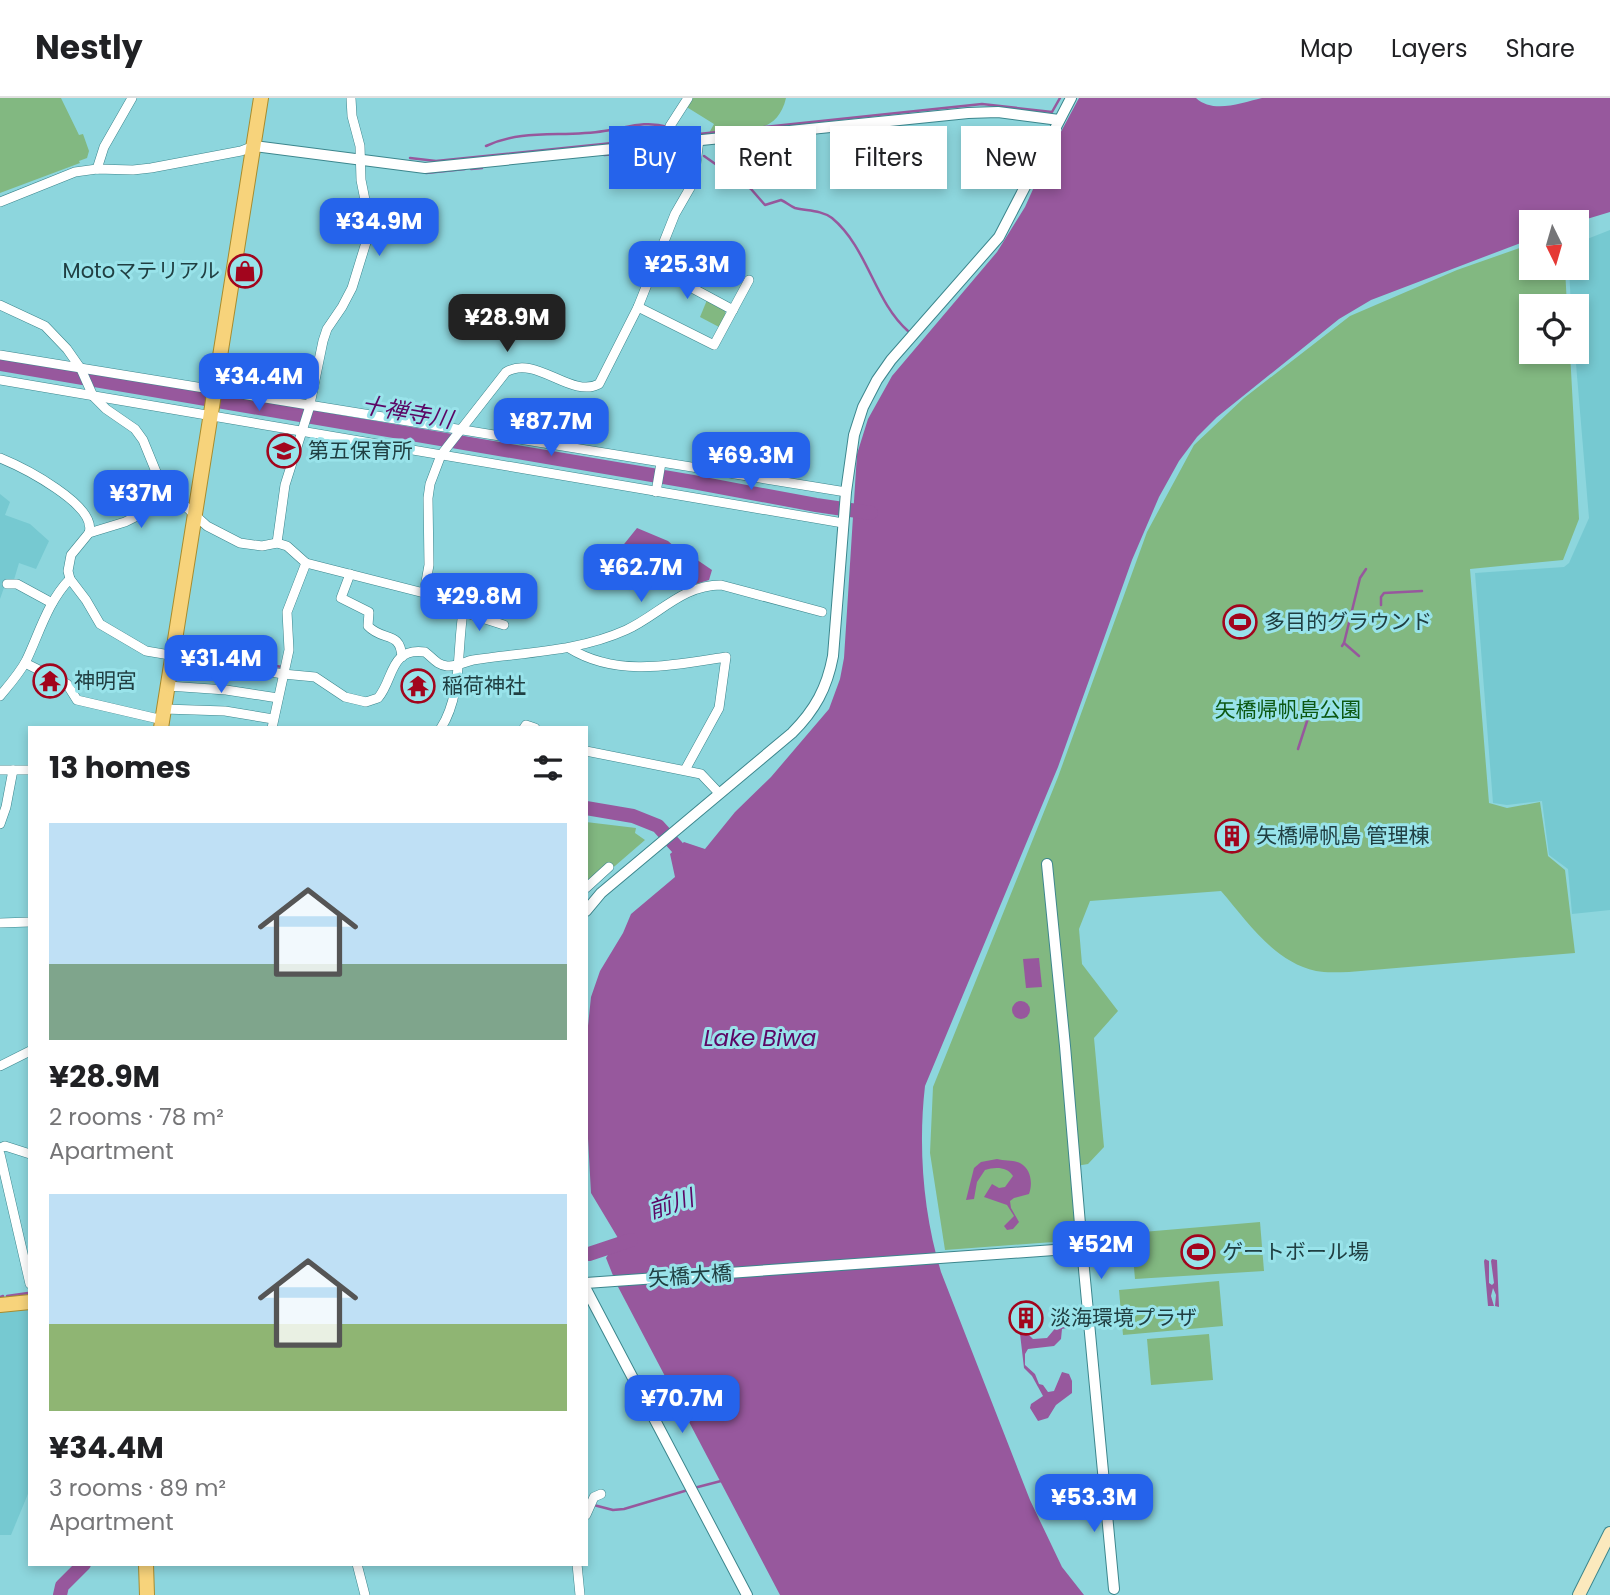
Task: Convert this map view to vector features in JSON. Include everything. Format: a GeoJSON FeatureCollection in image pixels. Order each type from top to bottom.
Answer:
{"type":"FeatureCollection","features":[{"type":"Feature","properties":{"kind":"main road"},"geometry":{"type":"LineString","coordinates":[[163,719],[261,98]]}},
{"type":"Feature","properties":{"kind":"main road"},"geometry":{"type":"LineString","coordinates":[[0,1306],[28,1302]]}},
{"type":"Feature","properties":{"kind":"main road"},"geometry":{"type":"LineString","coordinates":[[1579,1595],[1610,1533]]}},
{"type":"Feature","properties":{"kind":"main road"},"geometry":{"type":"LineString","coordinates":[[146,1566],[147,1595]]}},
{"type":"Feature","properties":{"kind":"street"},"geometry":{"type":"LineString","coordinates":[[97,169],[104,147],[132,98]]}},
{"type":"Feature","properties":{"kind":"street"},"geometry":{"type":"LineString","coordinates":[[276,543],[285,485],[309,408],[327,329],[347,298],[366,250],[369,220],[351,98]]}},
{"type":"Feature","properties":{"kind":"street"},"geometry":{"type":"LineString","coordinates":[[670,126],[688,98]]}},
{"type":"Feature","properties":{"kind":"street"},"geometry":{"type":"LineString","coordinates":[[588,909],[601,893],[792,733],[807,718],[819,700],[829,677],[833,656],[845,494],[854,435],[863,407],[891,360],[999,237],[1071,98]]}},
{"type":"Feature","properties":{"kind":"street"},"geometry":{"type":"LineString","coordinates":[[701,139],[968,113],[998,112],[1059,120]]}},
{"type":"Feature","properties":{"kind":"street"},"geometry":{"type":"LineString","coordinates":[[0,202],[75,172],[97,169],[133,170],[241,151],[254,146],[425,167],[609,149]]}},
{"type":"Feature","properties":{"kind":"street"},"geometry":{"type":"LineString","coordinates":[[424,593],[429,565],[428,498],[442,453],[506,372],[513,368],[526,367],[587,388],[600,384],[638,307],[675,214],[689,189]]}},
{"type":"Feature","properties":{"kind":"street"},"geometry":{"type":"LineString","coordinates":[[655,268],[733,310]]}},
{"type":"Feature","properties":{"kind":"street"},"geometry":{"type":"LineString","coordinates":[[638,307],[714,345],[749,280]]}},
{"type":"Feature","properties":{"kind":"street"},"geometry":{"type":"LineString","coordinates":[[0,305],[45,326],[67,349],[81,370],[92,395],[106,410],[135,429],[143,440],[161,484],[206,526],[240,544],[262,546],[276,543],[287,546],[306,563],[424,593],[463,612],[504,625]]}},
{"type":"Feature","properties":{"kind":"street"},"geometry":{"type":"LineString","coordinates":[[0,355],[309,408],[845,494]]}},
{"type":"Feature","properties":{"kind":"street"},"geometry":{"type":"LineString","coordinates":[[0,380],[843,522]]}},
{"type":"Feature","properties":{"kind":"street"},"geometry":{"type":"LineString","coordinates":[[0,458],[26,469],[76,502],[90,522],[89,533]]}},
{"type":"Feature","properties":{"kind":"street"},"geometry":{"type":"LineString","coordinates":[[657,489],[661,465]]}},
{"type":"Feature","properties":{"kind":"street"},"geometry":{"type":"LineString","coordinates":[[161,484],[152,504],[145,512],[89,533],[71,555],[70,579],[100,624],[146,651],[315,677],[345,697],[373,701],[382,694],[393,666],[402,657],[420,651],[440,664],[457,666],[471,660],[513,657],[569,648],[623,631],[683,593],[708,585],[721,585],[822,612]]}},
{"type":"Feature","properties":{"kind":"street"},"geometry":{"type":"LineString","coordinates":[[25,663],[67,684],[77,700],[163,719],[225,711],[272,724],[289,649],[287,612],[306,563]]}},
{"type":"Feature","properties":{"kind":"street"},"geometry":{"type":"LineString","coordinates":[[350,574],[341,598],[369,612],[368,626],[376,634],[399,641],[402,657]]}},
{"type":"Feature","properties":{"kind":"street"},"geometry":{"type":"LineString","coordinates":[[0,696],[25,663],[52,603],[62,586],[70,579]]}},
{"type":"Feature","properties":{"kind":"street"},"geometry":{"type":"LineString","coordinates":[[7,584],[17,584],[52,603]]}},
{"type":"Feature","properties":{"kind":"street"},"geometry":{"type":"LineString","coordinates":[[441,726],[450,711],[453,698],[463,612]]}},
{"type":"Feature","properties":{"kind":"street"},"geometry":{"type":"LineString","coordinates":[[569,648],[591,658],[638,668],[726,657],[719,708],[685,770]]}},
{"type":"Feature","properties":{"kind":"street"},"geometry":{"type":"LineString","coordinates":[[168,686],[226,690],[278,698]]}},
{"type":"Feature","properties":{"kind":"street"},"geometry":{"type":"LineString","coordinates":[[588,751],[701,774],[719,793]]}},
{"type":"Feature","properties":{"kind":"street"},"geometry":{"type":"LineString","coordinates":[[0,770],[28,770]]}},
{"type":"Feature","properties":{"kind":"street"},"geometry":{"type":"LineString","coordinates":[[0,824],[13,770]]}},
{"type":"Feature","properties":{"kind":"street"},"geometry":{"type":"LineString","coordinates":[[1047,864],[1114,1589]]}},
{"type":"Feature","properties":{"kind":"street"},"geometry":{"type":"LineString","coordinates":[[588,886],[609,867]]}},
{"type":"Feature","properties":{"kind":"street"},"geometry":{"type":"LineString","coordinates":[[0,923],[28,922]]}},
{"type":"Feature","properties":{"kind":"street"},"geometry":{"type":"LineString","coordinates":[[0,1066],[28,1052]]}},
{"type":"Feature","properties":{"kind":"street"},"geometry":{"type":"LineString","coordinates":[[0,1147],[28,1153]]}},
{"type":"Feature","properties":{"kind":"street"},"geometry":{"type":"LineString","coordinates":[[0,1154],[28,1275]]}},
{"type":"Feature","properties":{"kind":"street","name":"矢橋大橋"},"geometry":{"type":"LineString","coordinates":[[592,1283],[1082,1248]]}},
{"type":"Feature","properties":{"kind":"street"},"geometry":{"type":"LineString","coordinates":[[588,1293],[747,1595]]}},
{"type":"Feature","properties":{"kind":"street"},"geometry":{"type":"LineString","coordinates":[[588,1511],[594,1497],[601,1494]]}},
{"type":"Feature","properties":{"kind":"street"},"geometry":{"type":"LineString","coordinates":[[358,1566],[365,1595]]}},
{"type":"Feature","properties":{"kind":"street"},"geometry":{"type":"LineString","coordinates":[[577,1566],[580,1595]]}},
{"type":"Feature","properties":{"kind":"shaded area"},"geometry":{"type":"Polygon","coordinates":[[[1610,230],[1610,910],[1572,914],[1568,869],[1549,855],[1542,801],[1507,805],[1493,803],[1475,573],[1564,567],[1569,563],[1589,518],[1576,364],[1589,364],[1589,294],[1570,294],[1570,280],[1589,280],[1589,238],[1610,230]]]}},
{"type":"Feature","properties":{"kind":"shaded area"},"geometry":{"type":"Polygon","coordinates":[[[0,494],[10,502],[5,515],[30,524],[49,541],[36,569],[19,563],[13,583],[6,582],[0,599],[0,494]]]}},
{"type":"Feature","properties":{"kind":"shaded area"},"geometry":{"type":"Polygon","coordinates":[[[28,1308],[28,1494],[11,1535],[0,1535],[0,1311],[28,1308]]]}},
{"type":"Feature","properties":{"kind":"green space"},"geometry":{"type":"Polygon","coordinates":[[[0,98],[61,98],[79,135],[83,134],[89,151],[87,158],[0,193],[0,98]]]}},
{"type":"Feature","properties":{"kind":"green space"},"geometry":{"type":"Polygon","coordinates":[[[692,98],[786,98],[775,120],[766,125],[715,126],[715,133],[709,133],[714,124],[685,106],[692,98]]]}},
{"type":"Feature","properties":{"kind":"green space","name":"矢橋帰帆島公園"},"geometry":{"type":"Polygon","coordinates":[[[1519,248],[1519,280],[1566,280],[1566,294],[1519,294],[1519,364],[1571,364],[1579,519],[1563,560],[1470,569],[1489,803],[1507,808],[1540,802],[1548,856],[1565,870],[1575,953],[1349,972],[1320,972],[1287,959],[1274,949],[1262,939],[1221,891],[1090,901],[1079,929],[1082,964],[1118,1011],[1094,1038],[1104,1147],[1088,1164],[1070,1167],[1076,1235],[1067,1241],[945,1250],[930,1153],[933,1087],[1058,777],[1147,532],[1194,445],[1244,398],[1350,316],[1457,270],[1519,248]]]}},
{"type":"Feature","properties":{"kind":"green space"},"geometry":{"type":"Polygon","coordinates":[[[707,300],[725,311],[726,318],[719,327],[700,317],[707,300]]]}},
{"type":"Feature","properties":{"kind":"green space"},"geometry":{"type":"Polygon","coordinates":[[[588,822],[636,828],[635,833],[645,840],[588,889],[588,822]]]}},
{"type":"Feature","properties":{"kind":"green space","name":"ゲートボール場"},"geometry":{"type":"Polygon","coordinates":[[[1260,1222],[1264,1271],[1135,1279],[1131,1233],[1260,1222]]]}},
{"type":"Feature","properties":{"kind":"green space"},"geometry":{"type":"Polygon","coordinates":[[[1219,1281],[1223,1326],[1123,1335],[1119,1290],[1219,1281]]]}},
{"type":"Feature","properties":{"kind":"green space"},"geometry":{"type":"Polygon","coordinates":[[[1209,1334],[1213,1380],[1151,1385],[1147,1339],[1209,1334]]]}},
{"type":"Feature","properties":{"kind":"water","name":"Lake Biwa"},"geometry":{"type":"Polygon","coordinates":[[[1079,98],[1196,98],[1203,103],[1219,106],[1262,98],[1610,98],[1610,212],[1589,218],[1589,210],[1519,210],[1519,244],[1371,300],[1339,319],[1217,417],[1179,461],[1159,497],[1132,560],[1058,767],[925,1086],[922,1156],[926,1203],[941,1272],[1030,1500],[1062,1567],[1084,1595],[780,1595],[616,1283],[606,1258],[618,1238],[591,1193],[588,1026],[591,997],[600,971],[631,914],[675,877],[670,854],[684,842],[705,849],[829,709],[844,658],[857,454],[868,419],[892,376],[997,252],[1033,189],[1061,189],[1061,132],[1079,98]]]}},
{"type":"Feature","properties":{"kind":"water"},"geometry":{"type":"Polygon","coordinates":[[[637,528],[668,541],[676,548],[655,575],[647,569],[630,589],[600,574],[637,528]]]}},
{"type":"Feature","properties":{"kind":"water"},"geometry":{"type":"Polygon","coordinates":[[[687,553],[712,570],[709,580],[679,589],[665,579],[669,566],[675,559],[687,553]]]}},
{"type":"Feature","properties":{"kind":"water"},"geometry":{"type":"Polygon","coordinates":[[[1039,958],[1042,987],[1026,988],[1023,959],[1039,958]]]}},
{"type":"Feature","properties":{"kind":"water"},"geometry":{"type":"Polygon","coordinates":[[[1021,1001],[1027,1004],[1030,1010],[1027,1016],[1021,1019],[1015,1016],[1012,1010],[1015,1004],[1021,1001]]]}},
{"type":"Feature","properties":{"kind":"water"},"geometry":{"type":"Polygon","coordinates":[[[997,1159],[1020,1163],[1027,1169],[1030,1177],[1029,1194],[1010,1201],[1019,1222],[1013,1229],[1007,1230],[1004,1226],[1014,1216],[1007,1205],[984,1197],[992,1184],[999,1188],[1005,1187],[1013,1176],[1007,1170],[985,1170],[977,1182],[974,1199],[966,1200],[974,1168],[981,1162],[997,1159]]]}},
{"type":"Feature","properties":{"kind":"water"},"geometry":{"type":"Polygon","coordinates":[[[1485,1259],[1489,1261],[1489,1283],[1492,1285],[1491,1261],[1497,1260],[1499,1307],[1495,1306],[1496,1295],[1493,1288],[1491,1296],[1494,1306],[1488,1306],[1485,1259]]]}},
{"type":"Feature","properties":{"kind":"water"},"geometry":{"type":"Polygon","coordinates":[[[1061,1315],[1067,1318],[1067,1325],[1071,1327],[1062,1329],[1061,1339],[1054,1346],[1028,1349],[1025,1365],[1048,1392],[1054,1391],[1062,1372],[1069,1374],[1072,1393],[1056,1405],[1048,1418],[1038,1421],[1030,1408],[1031,1404],[1043,1396],[1032,1376],[1024,1368],[1019,1325],[1033,1339],[1047,1338],[1058,1325],[1061,1315]]]}},
{"type":"Feature","properties":{"kind":"waterway"},"geometry":{"type":"LineString","coordinates":[[701,134],[982,104],[1052,112],[1060,98]]}},
{"type":"Feature","properties":{"kind":"waterway"},"geometry":{"type":"LineString","coordinates":[[631,126],[664,126]]}},
{"type":"Feature","properties":{"kind":"waterway"},"geometry":{"type":"LineString","coordinates":[[486,146],[500,140],[529,135],[609,130]]}},
{"type":"Feature","properties":{"kind":"waterway"},"geometry":{"type":"LineString","coordinates":[[410,158],[436,161],[609,143]]}},
{"type":"Feature","properties":{"kind":"waterway"},"geometry":{"type":"LineString","coordinates":[[604,155],[609,155]]}},
{"type":"Feature","properties":{"kind":"waterway"},"geometry":{"type":"LineString","coordinates":[[704,156],[751,189],[765,205],[781,200],[795,208],[819,212],[832,218],[854,244],[887,305],[908,331]]}},
{"type":"Feature","properties":{"kind":"waterway"},"geometry":{"type":"LineString","coordinates":[[471,169],[482,168]]}},
{"type":"Feature","properties":{"kind":"waterway"},"geometry":{"type":"LineString","coordinates":[[426,173],[465,169]]}},
{"type":"Feature","properties":{"kind":"waterway","name":"十禅寺川"},"geometry":{"type":"LineString","coordinates":[[0,364],[871,513]]}},
{"type":"Feature","properties":{"kind":"waterway"},"geometry":{"type":"LineString","coordinates":[[1344,643],[1360,578],[1366,569]]}},
{"type":"Feature","properties":{"kind":"waterway"},"geometry":{"type":"LineString","coordinates":[[1381,605],[1384,593],[1422,591]]}},
{"type":"Feature","properties":{"kind":"waterway"},"geometry":{"type":"LineString","coordinates":[[1342,646],[1344,643],[1359,656]]}},
{"type":"Feature","properties":{"kind":"waterway"},"geometry":{"type":"LineString","coordinates":[[179,650],[282,667]]}},
{"type":"Feature","properties":{"kind":"waterway"},"geometry":{"type":"LineString","coordinates":[[1298,749],[1310,712]]}},
{"type":"Feature","properties":{"kind":"waterway"},"geometry":{"type":"LineString","coordinates":[[588,808],[633,816],[658,826],[677,847]]}},
{"type":"Feature","properties":{"kind":"waterway","name":"前川"},"geometry":{"type":"LineString","coordinates":[[589,1254],[631,1240]]}},
{"type":"Feature","properties":{"kind":"waterway"},"geometry":{"type":"LineString","coordinates":[[7,1296],[28,1293]]}},
{"type":"Feature","properties":{"kind":"waterway"},"geometry":{"type":"LineString","coordinates":[[694,1488],[721,1481]]}},
{"type":"Feature","properties":{"kind":"waterway"},"geometry":{"type":"LineString","coordinates":[[588,1504],[613,1510],[624,1509],[688,1490]]}},
{"type":"Feature","properties":{"kind":"waterway","name":"前川"},"geometry":{"type":"LineString","coordinates":[[60,1595],[62,1586],[82,1566]]}},
{"type":"Feature","properties":{"kind":"place","name":"Motoマテリアル"},"geometry":{"type":"Point","coordinates":[245,271]}},
{"type":"Feature","properties":{"kind":"place","name":"第五保育所"},"geometry":{"type":"Point","coordinates":[284,451]}},
{"type":"Feature","properties":{"kind":"place","name":"多目的グラウンド"},"geometry":{"type":"Point","coordinates":[1240,622]}},
{"type":"Feature","properties":{"kind":"place","name":"神明宮"},"geometry":{"type":"Point","coordinates":[50,681]}},
{"type":"Feature","properties":{"kind":"place","name":"稲荷神社"},"geometry":{"type":"Point","coordinates":[418,686]}},
{"type":"Feature","properties":{"kind":"place","name":"矢橋帰帆島 管理棟"},"geometry":{"type":"Point","coordinates":[1232,836]}},
{"type":"Feature","properties":{"kind":"place","name":"ゲートボール場"},"geometry":{"type":"Point","coordinates":[1198,1252]}},
{"type":"Feature","properties":{"kind":"place","name":"淡海環境プラザ"},"geometry":{"type":"Point","coordinates":[1026,1318]}}]}
